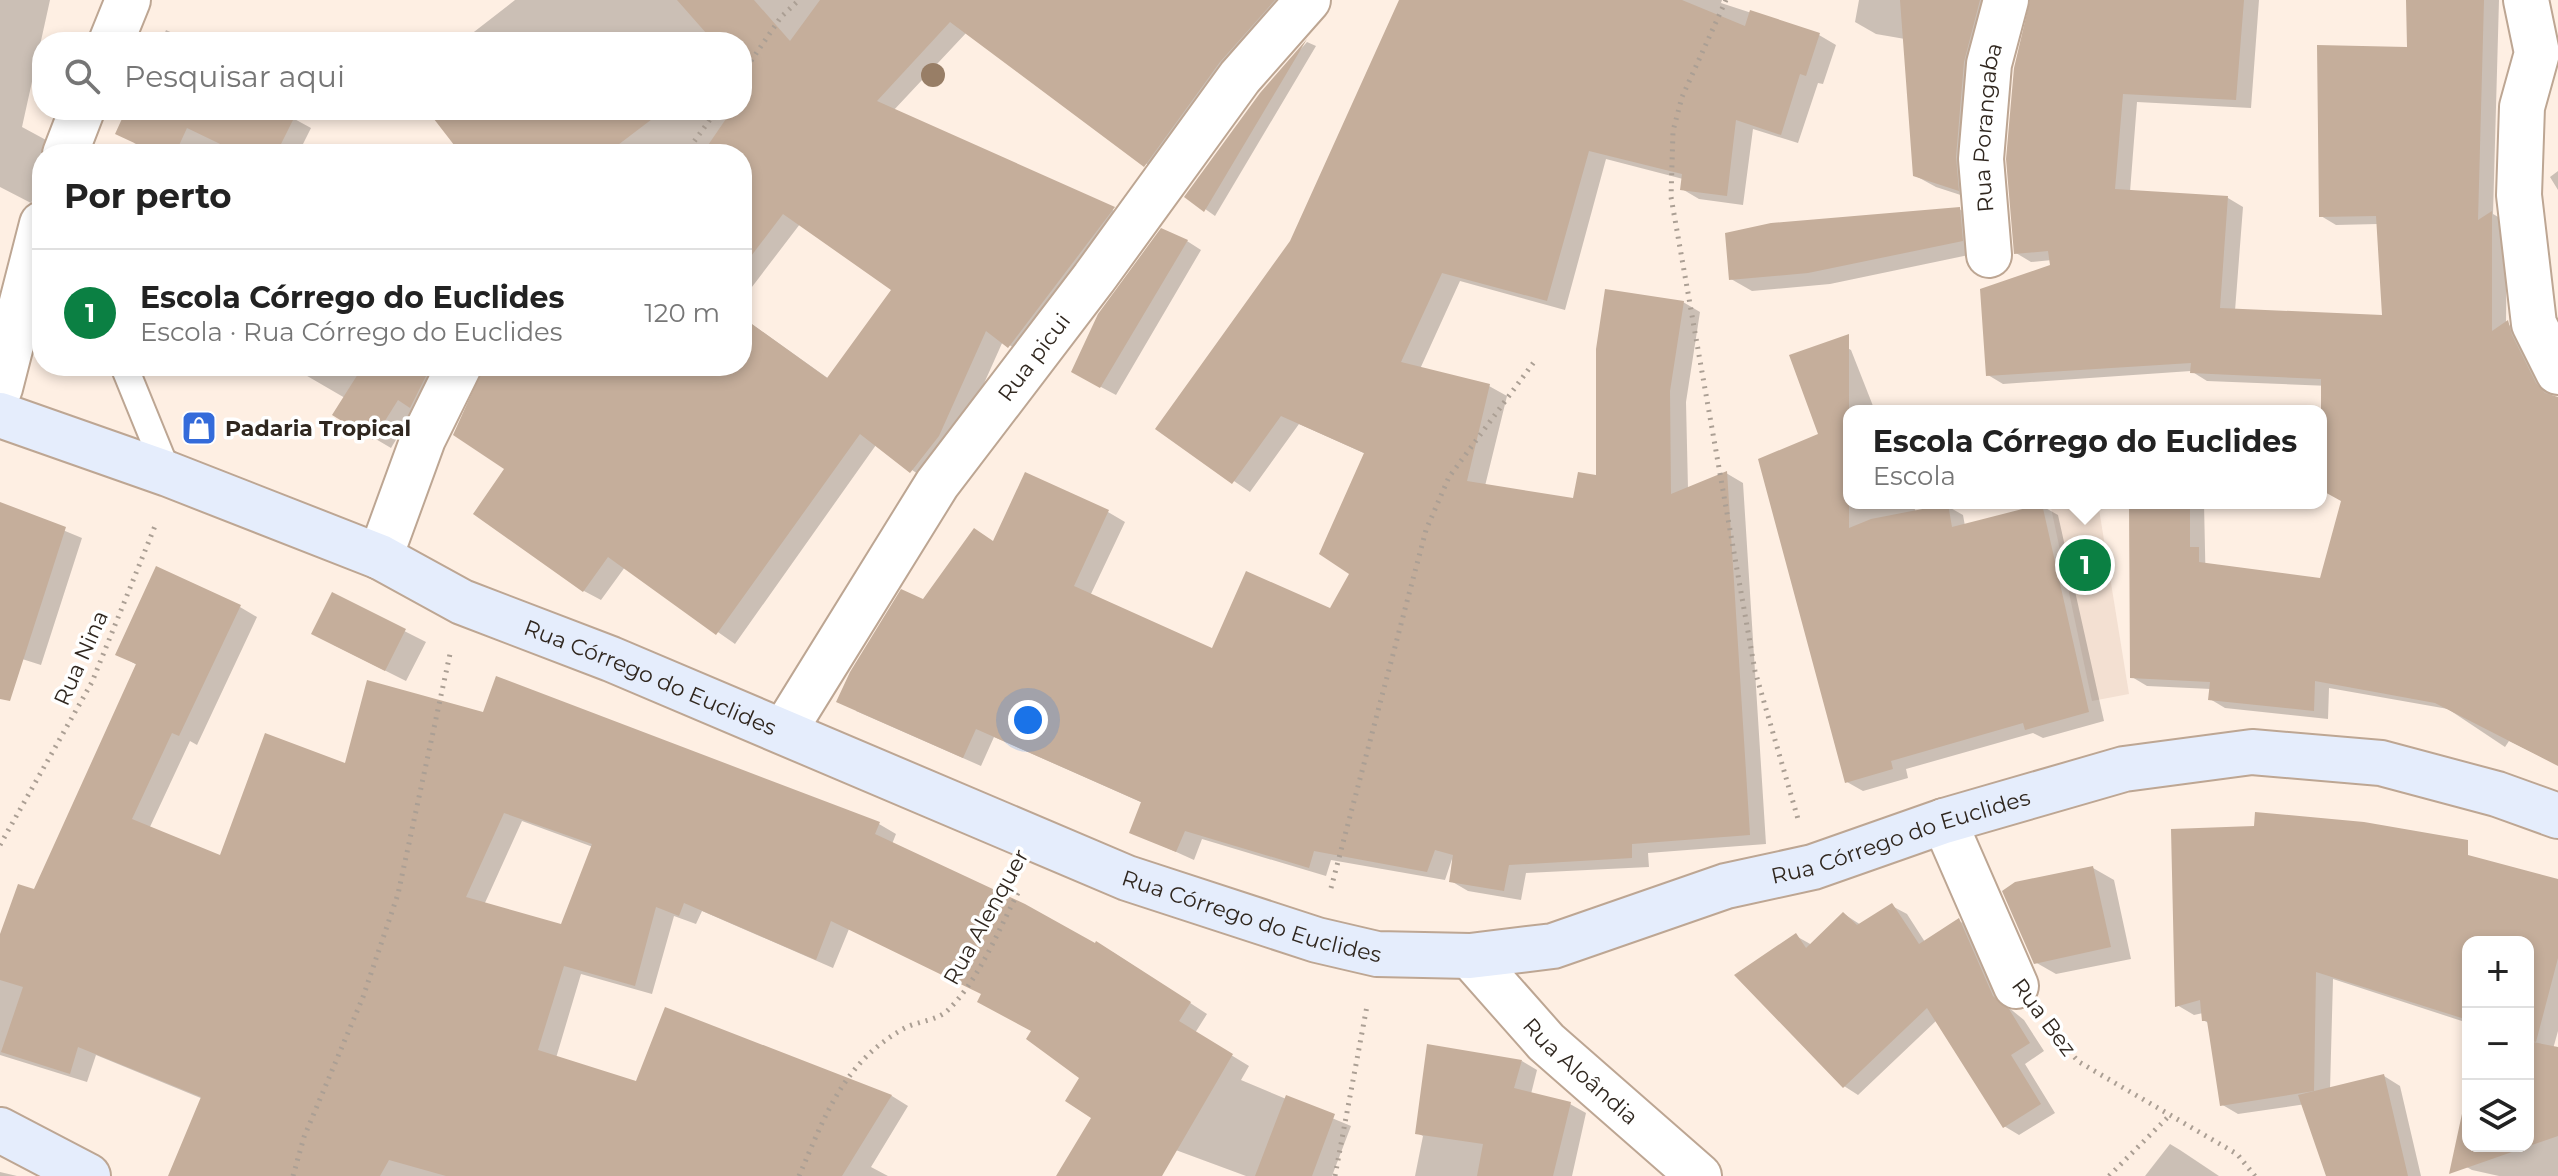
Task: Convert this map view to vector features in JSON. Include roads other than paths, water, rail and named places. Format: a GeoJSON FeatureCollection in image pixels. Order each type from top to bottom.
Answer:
{"type":"FeatureCollection","features":[{"type":"Feature","properties":{"kind":"main road","name":"Rua Córrego do Euclides"},"geometry":{"type":"LineString","coordinates":[[0,415],[173,476],[380,557],[462,602],[611,659],[1127,878],[1317,940],[1377,954],[1470,956],[1553,946],[1726,886],[1813,867],[1944,821],[2124,769],[2252,752],[2381,763],[2497,794],[2558,816]]}},
{"type":"Feature","properties":{"kind":"main road"},"geometry":{"type":"LineString","coordinates":[[0,1130],[88,1176]]}},
{"type":"Feature","properties":{"kind":"street"},"geometry":{"type":"LineString","coordinates":[[115,32],[128,0]]}},
{"type":"Feature","properties":{"kind":"street","name":"Rua picui"},"geometry":{"type":"LineString","coordinates":[[784,731],[937,484],[1094,278],[1240,77],[1308,0]]}},
{"type":"Feature","properties":{"kind":"street","name":"Rua Porangaba"},"geometry":{"type":"LineString","coordinates":[[1989,255],[1981,159],[1989,64],[2006,0]]}},
{"type":"Feature","properties":{"kind":"street"},"geometry":{"type":"LineString","coordinates":[[2526,0],[2537,53],[2522,107],[2519,195],[2534,324],[2558,372]]}},
{"type":"Feature","properties":{"kind":"street"},"geometry":{"type":"LineString","coordinates":[[69,144],[78,120]]}},
{"type":"Feature","properties":{"kind":"street"},"geometry":{"type":"LineString","coordinates":[[0,388],[32,263]]}},
{"type":"Feature","properties":{"kind":"street"},"geometry":{"type":"LineString","coordinates":[[380,557],[423,439],[454,376]]}},
{"type":"Feature","properties":{"kind":"street","name":"Rua Bez"},"geometry":{"type":"LineString","coordinates":[[1944,821],[2016,986]]}},
{"type":"Feature","properties":{"kind":"street","name":"Rua Aloândia"},"geometry":{"type":"LineString","coordinates":[[1470,956],[1546,1042],[1699,1176]]}},
{"type":"Feature","properties":{"kind":"lane"},"geometry":{"type":"LineString","coordinates":[[128,376],[173,476]]}},
{"type":"Feature","properties":{"kind":"place","name":"Padaria Tropical"},"geometry":{"type":"Point","coordinates":[199,428]}},
{"type":"Feature","properties":{"kind":"place","name":"Escola Córrego do Euclides"},"geometry":{"type":"Point","coordinates":[2085,565]}}]}
